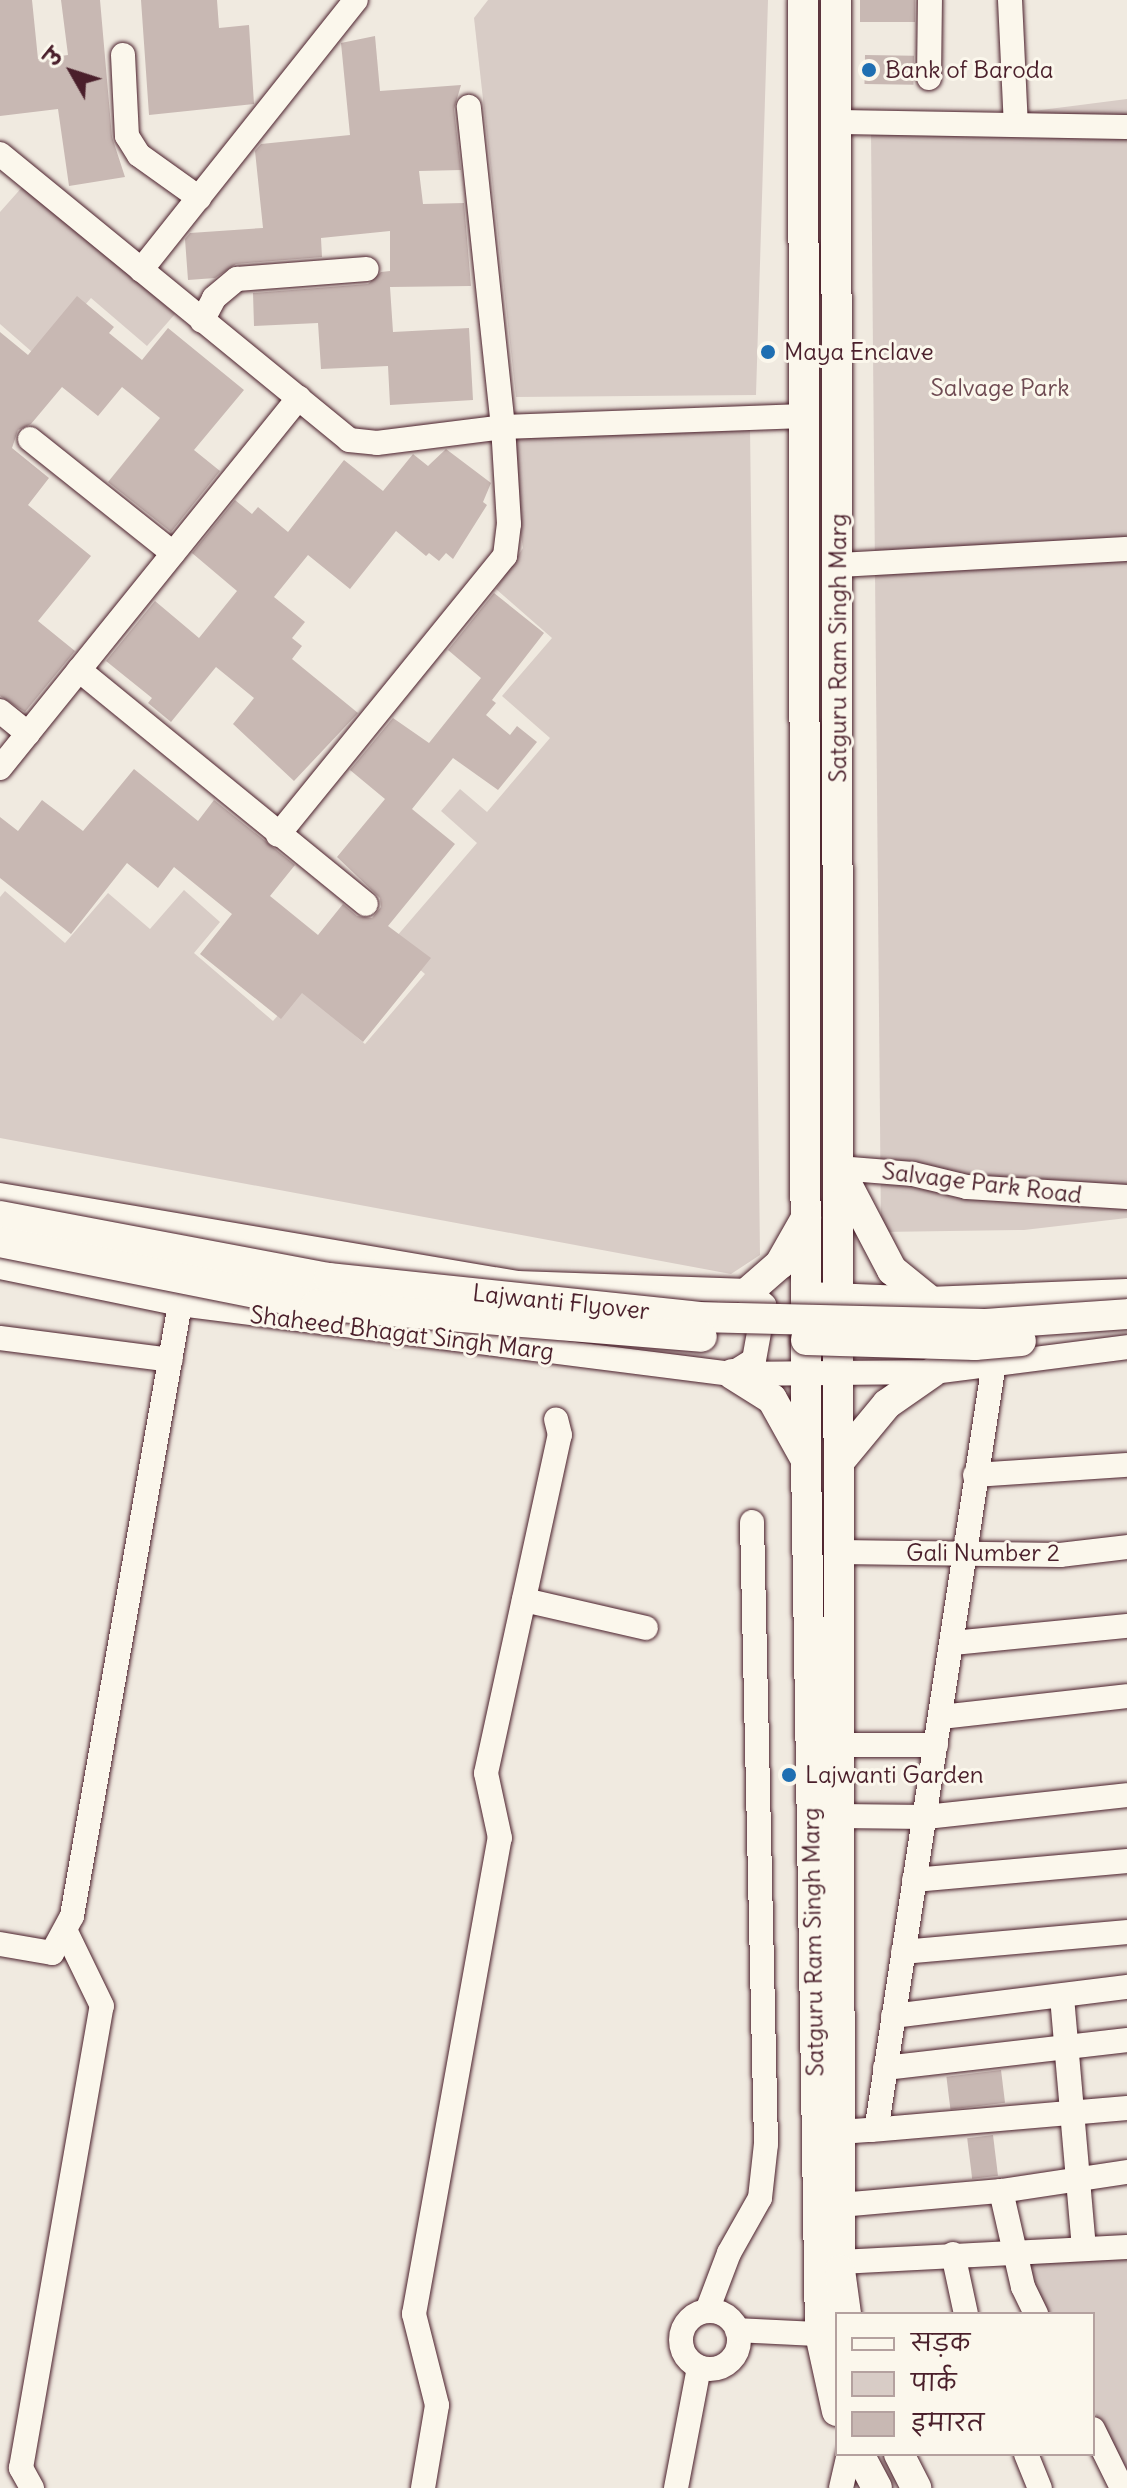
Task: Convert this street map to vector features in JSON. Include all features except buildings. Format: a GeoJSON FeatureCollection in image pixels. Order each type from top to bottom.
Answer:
{"type":"FeatureCollection","features":[{"type":"Feature","properties":{"kind":"main road","name":"Satguru Ram Singh Marg"},"geometry":{"type":"LineString","coordinates":[[803,0],[808,1215],[806,1460],[820,2334],[835,2402]]}},
{"type":"Feature","properties":{"kind":"main road","name":"Satguru Ram Singh Marg"},"geometry":{"type":"LineString","coordinates":[[836,0],[839,122],[840,2262],[846,2312]]}},
{"type":"Feature","properties":{"kind":"main road"},"geometry":{"type":"LineString","coordinates":[[838,1168],[892,1270],[928,1299]]}},
{"type":"Feature","properties":{"kind":"main road"},"geometry":{"type":"LineString","coordinates":[[749,1291],[780,1264],[808,1215]]}},
{"type":"Feature","properties":{"kind":"main road","name":"Lajwanti Flyover"},"geometry":{"type":"LineString","coordinates":[[0,1216],[329,1278],[697,1317],[985,1324],[1127,1314]]}},
{"type":"Feature","properties":{"kind":"main road","name":"Lajwanti Flyover"},"geometry":{"type":"LineString","coordinates":[[0,1242],[316,1305],[690,1337],[975,1345],[1127,1332]]}},
{"type":"Feature","properties":{"kind":"main road"},"geometry":{"type":"LineString","coordinates":[[749,1291],[807,1294]]}},
{"type":"Feature","properties":{"kind":"main road"},"geometry":{"type":"LineString","coordinates":[[839,1462],[887,1404],[933,1372]]}},
{"type":"Feature","properties":{"kind":"main road"},"geometry":{"type":"LineString","coordinates":[[732,1374],[772,1399],[806,1460]]}},
{"type":"Feature","properties":{"kind":"main road"},"geometry":{"type":"LineString","coordinates":[[860,2456],[877,2488]]}},
{"type":"Feature","properties":{"kind":"main road"},"geometry":{"type":"LineString","coordinates":[[900,2456],[916,2488]]}},
{"type":"Feature","properties":{"kind":"street"},"geometry":{"type":"LineString","coordinates":[[141,270],[356,0]]}},
{"type":"Feature","properties":{"kind":"street"},"geometry":{"type":"LineString","coordinates":[[929,78],[930,0]]}},
{"type":"Feature","properties":{"kind":"street"},"geometry":{"type":"LineString","coordinates":[[1010,0],[1016,125]]}},
{"type":"Feature","properties":{"kind":"street"},"geometry":{"type":"LineString","coordinates":[[123,55],[127,136],[139,155],[199,198]]}},
{"type":"Feature","properties":{"kind":"street"},"geometry":{"type":"LineString","coordinates":[[278,835],[497,571],[509,524],[503,427],[469,107]]}},
{"type":"Feature","properties":{"kind":"street"},"geometry":{"type":"LineString","coordinates":[[839,122],[1127,127]]}},
{"type":"Feature","properties":{"kind":"street"},"geometry":{"type":"LineString","coordinates":[[0,154],[349,440],[377,443],[503,427],[804,416]]}},
{"type":"Feature","properties":{"kind":"street"},"geometry":{"type":"LineString","coordinates":[[202,321],[214,298],[237,279],[367,269]]}},
{"type":"Feature","properties":{"kind":"street"},"geometry":{"type":"LineString","coordinates":[[0,768],[299,397]]}},
{"type":"Feature","properties":{"kind":"street"},"geometry":{"type":"LineString","coordinates":[[30,439],[173,553]]}},
{"type":"Feature","properties":{"kind":"street"},"geometry":{"type":"LineString","coordinates":[[838,565],[1127,549]]}},
{"type":"Feature","properties":{"kind":"street"},"geometry":{"type":"LineString","coordinates":[[79,670],[366,904]]}},
{"type":"Feature","properties":{"kind":"street"},"geometry":{"type":"LineString","coordinates":[[0,711],[28,734]]}},
{"type":"Feature","properties":{"kind":"street","name":"Salvage Park Road"},"geometry":{"type":"LineString","coordinates":[[838,1168],[913,1174],[967,1187],[1127,1197]]}},
{"type":"Feature","properties":{"kind":"street"},"geometry":{"type":"LineString","coordinates":[[0,1195],[517,1283],[749,1291],[764,1305],[754,1360],[732,1374]]}},
{"type":"Feature","properties":{"kind":"street","name":"Shaheed Bhagat Singh Marg"},"geometry":{"type":"LineString","coordinates":[[0,1267],[180,1304],[732,1374],[838,1374]]}},
{"type":"Feature","properties":{"kind":"street"},"geometry":{"type":"LineString","coordinates":[[807,1294],[928,1299],[1127,1292]]}},
{"type":"Feature","properties":{"kind":"street"},"geometry":{"type":"LineString","coordinates":[[1127,1292],[1116,1308],[1120,1338],[1127,1341]]}},
{"type":"Feature","properties":{"kind":"street"},"geometry":{"type":"LineString","coordinates":[[0,1944],[52,1953],[67,1934],[101,1769],[180,1304]]}},
{"type":"Feature","properties":{"kind":"street"},"geometry":{"type":"LineString","coordinates":[[0,1338],[171,1360]]}},
{"type":"Feature","properties":{"kind":"street"},"geometry":{"type":"LineString","coordinates":[[838,1374],[933,1372],[1127,1347]]}},
{"type":"Feature","properties":{"kind":"street"},"geometry":{"type":"LineString","coordinates":[[871,2130],[877,2125],[994,1363]]}},
{"type":"Feature","properties":{"kind":"street"},"geometry":{"type":"LineString","coordinates":[[423,2488],[437,2405],[414,2314],[500,1838],[486,1773],[560,1435],[556,1419]]}},
{"type":"Feature","properties":{"kind":"street"},"geometry":{"type":"LineString","coordinates":[[975,1475],[1127,1465]]}},
{"type":"Feature","properties":{"kind":"street"},"geometry":{"type":"LineString","coordinates":[[707,2311],[729,2253],[760,2198],[766,2144],[752,1522]]}},
{"type":"Feature","properties":{"kind":"street","name":"Gali Number 2"},"geometry":{"type":"LineString","coordinates":[[839,1552],[1060,1555],[1127,1547]]}},
{"type":"Feature","properties":{"kind":"street"},"geometry":{"type":"LineString","coordinates":[[524,1600],[646,1628]]}},
{"type":"Feature","properties":{"kind":"street"},"geometry":{"type":"LineString","coordinates":[[953,1643],[1127,1626]]}},
{"type":"Feature","properties":{"kind":"street"},"geometry":{"type":"LineString","coordinates":[[941,1717],[1127,1696]]}},
{"type":"Feature","properties":{"kind":"street"},"geometry":{"type":"LineString","coordinates":[[839,1745],[936,1745]]}},
{"type":"Feature","properties":{"kind":"street"},"geometry":{"type":"LineString","coordinates":[[839,1816],[926,1817],[1127,1795]]}},
{"type":"Feature","properties":{"kind":"street"},"geometry":{"type":"LineString","coordinates":[[914,1880],[1127,1861]]}},
{"type":"Feature","properties":{"kind":"street"},"geometry":{"type":"LineString","coordinates":[[903,1952],[1127,1932]]}},
{"type":"Feature","properties":{"kind":"street"},"geometry":{"type":"LineString","coordinates":[[32,2488],[21,2468],[102,2006],[67,1934]]}},
{"type":"Feature","properties":{"kind":"street"},"geometry":{"type":"LineString","coordinates":[[893,2016],[1127,1987]]}},
{"type":"Feature","properties":{"kind":"street"},"geometry":{"type":"LineString","coordinates":[[1062,1997],[1084,2248]]}},
{"type":"Feature","properties":{"kind":"street"},"geometry":{"type":"LineString","coordinates":[[885,2068],[1127,2040]]}},
{"type":"Feature","properties":{"kind":"street"},"geometry":{"type":"LineString","coordinates":[[840,2132],[1072,2116],[1127,2108]]}},
{"type":"Feature","properties":{"kind":"street"},"geometry":{"type":"LineString","coordinates":[[840,2205],[1001,2191],[1127,2172]]}},
{"type":"Feature","properties":{"kind":"street"},"geometry":{"type":"LineString","coordinates":[[1001,2191],[1014,2250],[1035,2312]]}},
{"type":"Feature","properties":{"kind":"street"},"geometry":{"type":"LineString","coordinates":[[840,2262],[1014,2250],[1127,2247]]}},
{"type":"Feature","properties":{"kind":"street"},"geometry":{"type":"LineString","coordinates":[[953,2254],[966,2312]]}},
{"type":"Feature","properties":{"kind":"street"},"geometry":{"type":"LineString","coordinates":[[707,2311],[726,2316],[737,2330],[733,2358],[717,2368],[699,2367],[685,2354],[681,2336],[690,2319],[707,2311]]}},
{"type":"Feature","properties":{"kind":"street"},"geometry":{"type":"LineString","coordinates":[[737,2330],[820,2334]]}},
{"type":"Feature","properties":{"kind":"street"},"geometry":{"type":"LineString","coordinates":[[676,2488],[699,2367]]}},
{"type":"Feature","properties":{"kind":"street"},"geometry":{"type":"LineString","coordinates":[[1095,2433],[1122,2488]]}},
{"type":"Feature","properties":{"kind":"street"},"geometry":{"type":"LineString","coordinates":[[841,2488],[849,2456]]}},
{"type":"Feature","properties":{"kind":"street"},"geometry":{"type":"LineString","coordinates":[[1027,2456],[1040,2488]]}},
{"type":"Feature","properties":{"kind":"green space"},"geometry":{"type":"Polygon","coordinates":[[[488,0],[768,0],[756,395],[516,397],[474,18],[488,0]]]}},
{"type":"Feature","properties":{"kind":"green space","name":"Salvage Park"},"geometry":{"type":"Polygon","coordinates":[[[1127,99],[1127,1218],[1024,1230],[881,1232],[871,132],[1127,99]]]}},
{"type":"Feature","properties":{"kind":"green space"},"geometry":{"type":"Polygon","coordinates":[[[24,185],[175,314],[147,346],[91,298],[39,358],[0,324],[0,212],[24,185]]]}},
{"type":"Feature","properties":{"kind":"green space"},"geometry":{"type":"Polygon","coordinates":[[[750,427],[760,1255],[731,1274],[0,1138],[0,897],[5,891],[65,943],[108,893],[150,929],[184,890],[220,922],[194,953],[273,1021],[301,989],[365,1044],[425,974],[390,944],[477,843],[441,811],[460,789],[487,812],[550,738],[502,696],[552,638],[496,589],[523,548],[505,433],[750,427]]]}},
{"type":"Feature","properties":{"kind":"green space"},"geometry":{"type":"Polygon","coordinates":[[[1127,2256],[1127,2477],[1095,2413],[1095,2312],[1044,2312],[1026,2263],[1127,2256]]]}},
{"type":"Feature","properties":{"kind":"place","name":"Bank of Baroda"},"geometry":{"type":"Point","coordinates":[869,70]}},
{"type":"Feature","properties":{"kind":"place","name":"Maya Enclave"},"geometry":{"type":"Point","coordinates":[768,352]}},
{"type":"Feature","properties":{"kind":"place","name":"Lajwanti Garden"},"geometry":{"type":"Point","coordinates":[789,1775]}}]}
